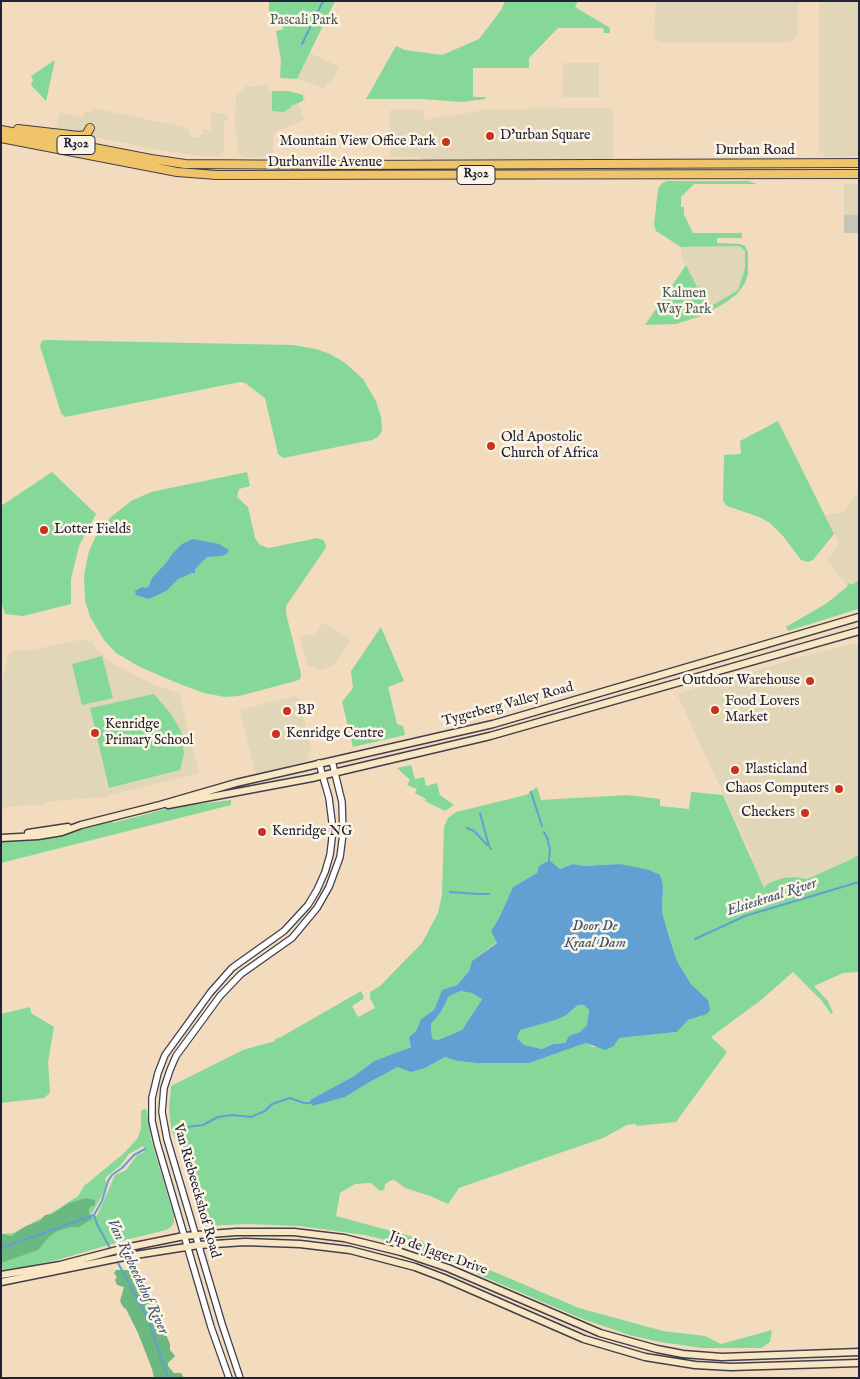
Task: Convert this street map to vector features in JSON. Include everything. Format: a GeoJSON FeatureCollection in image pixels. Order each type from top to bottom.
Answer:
{"type":"FeatureCollection","features":[{"type":"Feature","properties":{"kind":"main road"},"geometry":{"type":"LineString","coordinates":[[1,129],[82,136],[88,133],[90,128]]}},
{"type":"Feature","properties":{"kind":"main road","name":"Durbanville Avenue"},"geometry":{"type":"LineString","coordinates":[[1,129],[185,164],[651,164]]}},
{"type":"Feature","properties":{"kind":"main road","name":"Durbanville Avenue"},"geometry":{"type":"LineString","coordinates":[[1,138],[177,172],[216,175],[651,175]]}},
{"type":"Feature","properties":{"kind":"main road","name":"Durban Road"},"geometry":{"type":"LineString","coordinates":[[651,164],[859,163]]}},
{"type":"Feature","properties":{"kind":"main road","name":"Durban Road"},"geometry":{"type":"LineString","coordinates":[[651,175],[859,174]]}},
{"type":"Feature","properties":{"kind":"main road","name":"Tygerberg Valley Road"},"geometry":{"type":"LineString","coordinates":[[3,837],[81,825],[236,783],[502,722],[859,617]]}},
{"type":"Feature","properties":{"kind":"main road","name":"Tygerberg Valley Road"},"geometry":{"type":"LineString","coordinates":[[160,805],[245,792],[490,736],[859,631]]}},
{"type":"Feature","properties":{"kind":"main road","name":"Jip de Jager Drive"},"geometry":{"type":"LineString","coordinates":[[1,1284],[78,1266],[125,1248],[184,1236],[258,1231],[294,1232],[330,1236],[382,1246],[448,1268],[600,1333],[638,1345],[674,1352],[733,1357],[859,1352]]}},
{"type":"Feature","properties":{"kind":"main road","name":"Jip de Jager Drive"},"geometry":{"type":"LineString","coordinates":[[1,1275],[96,1259],[199,1245],[287,1242],[338,1248],[415,1267],[595,1343],[630,1354],[695,1365],[731,1367],[859,1362]]}},
{"type":"Feature","properties":{"kind":"street","name":"Van Riebeeckshof Road"},"geometry":{"type":"LineString","coordinates":[[240,1378],[223,1329],[165,1132],[162,1105],[165,1083],[176,1056],[220,996],[241,974],[292,938],[317,908],[329,887],[340,857],[343,834],[342,802],[332,761]]}},
{"type":"Feature","properties":{"kind":"street","name":"Van Riebeeckshof Road"},"geometry":{"type":"LineString","coordinates":[[229,1378],[212,1330],[153,1128],[152,1098],[165,1055],[218,983],[232,968],[284,930],[308,905],[317,890],[330,854],[333,830],[331,810],[319,764]]}},
{"type":"Feature","properties":{"kind":"shaded area"},"geometry":{"type":"Polygon","coordinates":[[[657,1],[798,1],[798,35],[790,42],[659,42],[654,37],[657,1]]]}},
{"type":"Feature","properties":{"kind":"shaded area"},"geometry":{"type":"Polygon","coordinates":[[[819,1],[859,1],[859,156],[824,157],[824,153],[819,153],[819,1]]]}},
{"type":"Feature","properties":{"kind":"shaded area"},"geometry":{"type":"Polygon","coordinates":[[[310,53],[339,67],[334,77],[324,88],[297,79],[310,53]]]}},
{"type":"Feature","properties":{"kind":"shaded area"},"geometry":{"type":"Polygon","coordinates":[[[563,63],[599,63],[599,97],[562,97],[563,63]]]}},
{"type":"Feature","properties":{"kind":"shaded area"},"geometry":{"type":"Polygon","coordinates":[[[269,85],[269,90],[289,91],[305,96],[305,100],[298,103],[304,120],[273,133],[273,157],[240,156],[235,129],[236,96],[239,92],[243,92],[245,86],[255,87],[269,85]]]}},
{"type":"Feature","properties":{"kind":"shaded area"},"geometry":{"type":"Polygon","coordinates":[[[93,108],[183,127],[190,130],[190,137],[199,137],[199,135],[203,135],[203,130],[211,130],[211,112],[228,114],[228,121],[224,121],[224,150],[219,157],[183,154],[56,130],[60,113],[83,118],[84,112],[92,113],[93,108]]]}},
{"type":"Feature","properties":{"kind":"shaded area"},"geometry":{"type":"Polygon","coordinates":[[[613,108],[613,159],[428,160],[416,157],[390,157],[390,110],[423,110],[425,121],[491,109],[613,108]]]}},
{"type":"Feature","properties":{"kind":"shaded area"},"geometry":{"type":"Polygon","coordinates":[[[844,184],[859,184],[859,215],[844,215],[844,184]]]}},
{"type":"Feature","properties":{"kind":"shaded area"},"geometry":{"type":"Polygon","coordinates":[[[844,215],[859,215],[859,233],[844,233],[844,215]]]}},
{"type":"Feature","properties":{"kind":"shaded area"},"geometry":{"type":"Polygon","coordinates":[[[739,246],[745,250],[745,268],[738,290],[708,309],[681,256],[681,247],[739,246]]]}},
{"type":"Feature","properties":{"kind":"shaded area"},"geometry":{"type":"Polygon","coordinates":[[[857,494],[859,495],[859,580],[852,585],[850,583],[847,585],[827,560],[839,544],[825,515],[844,512],[857,494]]]}},
{"type":"Feature","properties":{"kind":"shaded area"},"geometry":{"type":"Polygon","coordinates":[[[324,622],[351,641],[334,664],[321,671],[307,665],[300,637],[316,633],[324,622]]]}},
{"type":"Feature","properties":{"kind":"shaded area","name":"Kenridge Primary School"},"geometry":{"type":"Polygon","coordinates":[[[84,639],[93,643],[96,649],[112,663],[152,684],[179,693],[199,773],[106,796],[103,799],[102,797],[45,802],[45,804],[7,807],[1,810],[1,685],[7,662],[6,659],[11,652],[25,649],[26,651],[84,639]]]}},
{"type":"Feature","properties":{"kind":"shaded area"},"geometry":{"type":"Polygon","coordinates":[[[859,644],[859,854],[807,879],[795,877],[764,889],[750,858],[752,856],[677,694],[797,658],[859,644]]]}},
{"type":"Feature","properties":{"kind":"shaded area"},"geometry":{"type":"Polygon","coordinates":[[[295,696],[299,699],[310,744],[311,751],[307,755],[308,759],[304,762],[256,774],[239,710],[295,696]]]}},
{"type":"Feature","properties":{"kind":"green space","name":"Pascali Park"},"geometry":{"type":"Polygon","coordinates":[[[269,1],[335,1],[297,79],[280,78],[281,60],[276,31],[284,29],[269,14],[269,1]]]}},
{"type":"Feature","properties":{"kind":"green space"},"geometry":{"type":"Polygon","coordinates":[[[505,1],[578,1],[575,7],[610,28],[610,33],[604,33],[603,28],[558,28],[529,58],[529,68],[473,68],[473,97],[485,97],[485,99],[462,102],[421,99],[366,99],[396,46],[405,50],[442,55],[479,39],[501,10],[505,1]]]}},
{"type":"Feature","properties":{"kind":"green space"},"geometry":{"type":"Polygon","coordinates":[[[55,60],[46,101],[31,85],[33,80],[31,76],[55,60]]]}},
{"type":"Feature","properties":{"kind":"green space"},"geometry":{"type":"Polygon","coordinates":[[[272,91],[289,91],[303,95],[303,101],[283,112],[272,111],[272,91]]]}},
{"type":"Feature","properties":{"kind":"green space","name":"Kalmen Way Park"},"geometry":{"type":"Polygon","coordinates":[[[668,181],[748,181],[757,184],[694,184],[681,197],[681,207],[684,207],[684,214],[693,233],[742,233],[742,238],[717,238],[717,243],[745,246],[748,252],[748,274],[745,283],[737,294],[701,316],[676,324],[645,325],[686,265],[708,308],[738,290],[745,268],[745,251],[739,246],[681,247],[656,231],[654,225],[658,189],[662,183],[668,181]]]}},
{"type":"Feature","properties":{"kind":"green space"},"geometry":{"type":"Polygon","coordinates":[[[42,341],[293,345],[316,349],[344,362],[363,379],[376,401],[381,417],[382,431],[378,437],[372,440],[283,458],[278,454],[265,398],[245,383],[240,382],[65,417],[61,413],[40,346],[42,341]]]}},
{"type":"Feature","properties":{"kind":"green space"},"geometry":{"type":"Polygon","coordinates":[[[778,421],[834,534],[813,560],[808,562],[801,560],[783,536],[770,523],[759,517],[727,506],[723,501],[724,455],[741,454],[740,441],[778,421]]]}},
{"type":"Feature","properties":{"kind":"green space","name":"Lotter Fields"},"geometry":{"type":"Polygon","coordinates":[[[52,472],[96,514],[79,546],[71,579],[71,604],[23,616],[5,614],[1,602],[1,506],[52,472]]]}},
{"type":"Feature","properties":{"kind":"green space"},"geometry":{"type":"Polygon","coordinates":[[[247,472],[250,486],[239,489],[237,497],[248,507],[255,538],[260,545],[269,548],[317,538],[323,540],[326,545],[286,606],[286,613],[301,674],[300,679],[239,696],[225,697],[204,693],[177,683],[140,667],[116,653],[104,640],[90,617],[85,600],[84,575],[89,551],[96,536],[111,517],[131,501],[151,492],[247,472]]]}},
{"type":"Feature","properties":{"kind":"green space"},"geometry":{"type":"Polygon","coordinates":[[[859,580],[858,609],[788,631],[786,627],[827,603],[850,583],[852,585],[859,580]]]}},
{"type":"Feature","properties":{"kind":"green space"},"geometry":{"type":"Polygon","coordinates":[[[381,627],[404,681],[388,687],[397,724],[403,726],[405,735],[353,747],[342,702],[353,688],[351,671],[381,627]]]}},
{"type":"Feature","properties":{"kind":"green space"},"geometry":{"type":"Polygon","coordinates":[[[102,656],[113,698],[82,705],[72,664],[102,656]]]}},
{"type":"Feature","properties":{"kind":"green space"},"geometry":{"type":"Polygon","coordinates":[[[154,694],[171,714],[181,731],[184,754],[180,770],[109,788],[90,708],[154,694]]]}},
{"type":"Feature","properties":{"kind":"green space"},"geometry":{"type":"Polygon","coordinates":[[[411,765],[415,779],[424,777],[426,786],[437,783],[440,795],[454,805],[445,811],[425,801],[426,799],[415,793],[417,789],[407,785],[410,780],[397,768],[411,765]]]}},
{"type":"Feature","properties":{"kind":"green space"},"geometry":{"type":"Polygon","coordinates":[[[537,787],[541,800],[627,795],[660,799],[660,806],[689,809],[691,792],[723,795],[764,888],[769,883],[783,878],[807,879],[859,854],[859,972],[843,973],[814,986],[828,1001],[833,1013],[831,1014],[822,1001],[793,972],[761,1000],[711,1037],[727,1052],[676,1122],[636,1126],[636,1124],[627,1125],[603,1138],[459,1188],[448,1204],[405,1188],[392,1180],[385,1184],[384,1190],[380,1191],[371,1183],[355,1184],[340,1193],[336,1216],[410,1236],[579,1308],[663,1331],[705,1336],[721,1344],[772,1330],[770,1342],[761,1348],[702,1348],[629,1335],[580,1318],[437,1257],[401,1244],[365,1235],[299,1226],[248,1224],[206,1226],[201,1223],[181,1154],[171,1128],[169,1110],[171,1086],[243,1050],[275,1041],[275,1039],[361,991],[363,999],[352,1006],[358,1017],[375,1008],[370,998],[370,992],[380,986],[422,943],[438,913],[442,895],[444,827],[448,818],[456,812],[526,795],[537,787]],[[548,860],[540,866],[537,873],[513,887],[491,931],[497,942],[472,961],[469,971],[457,985],[442,990],[434,1010],[421,1019],[416,1031],[409,1037],[411,1047],[374,1061],[354,1076],[310,1100],[345,1097],[398,1067],[425,1068],[445,1057],[457,1061],[477,1063],[529,1063],[586,1043],[593,1047],[614,1046],[619,1038],[677,1032],[688,1020],[701,1016],[708,1000],[691,984],[677,961],[662,912],[663,886],[620,864],[583,866],[573,864],[560,869],[548,860]]]}},
{"type":"Feature","properties":{"kind":"green space"},"geometry":{"type":"Polygon","coordinates":[[[231,800],[231,805],[1,863],[1,841],[55,837],[169,808],[231,800]]]}},
{"type":"Feature","properties":{"kind":"green space"},"geometry":{"type":"Polygon","coordinates":[[[461,991],[472,993],[482,999],[462,1030],[438,1040],[432,1039],[431,1024],[441,1012],[449,996],[461,991]]]}},
{"type":"Feature","properties":{"kind":"green space"},"geometry":{"type":"Polygon","coordinates":[[[578,1005],[584,1005],[589,1010],[587,1025],[580,1032],[569,1036],[565,1043],[553,1044],[542,1049],[524,1045],[517,1038],[519,1030],[565,1016],[578,1005]]]}},
{"type":"Feature","properties":{"kind":"green space"},"geometry":{"type":"Polygon","coordinates":[[[30,1007],[31,1013],[54,1027],[48,1062],[50,1093],[44,1098],[1,1103],[1,1014],[30,1007]]]}},
{"type":"Feature","properties":{"kind":"green space"},"geometry":{"type":"Polygon","coordinates":[[[147,1110],[151,1139],[174,1216],[174,1222],[171,1227],[57,1260],[1,1270],[1,1234],[13,1233],[55,1211],[78,1196],[84,1186],[124,1153],[137,1139],[141,1129],[141,1111],[147,1110]],[[143,1146],[129,1154],[120,1166],[105,1178],[104,1192],[91,1215],[92,1217],[97,1216],[115,1175],[126,1170],[137,1155],[145,1150],[143,1146]]]}},
{"type":"Feature","properties":{"kind":"green space"},"geometry":{"type":"Polygon","coordinates":[[[86,1198],[95,1200],[95,1205],[89,1209],[92,1219],[79,1227],[57,1231],[38,1250],[1,1263],[1,1234],[11,1236],[26,1226],[40,1221],[45,1215],[52,1214],[69,1203],[86,1198]]]}},
{"type":"Feature","properties":{"kind":"green space"},"geometry":{"type":"Polygon","coordinates":[[[135,1268],[140,1272],[139,1274],[146,1286],[151,1302],[162,1318],[170,1350],[175,1356],[168,1363],[168,1366],[174,1373],[181,1373],[184,1378],[154,1378],[138,1333],[120,1301],[124,1287],[117,1285],[115,1280],[117,1277],[114,1273],[116,1270],[133,1270],[135,1268]]]}},
{"type":"Feature","properties":{"kind":"water"},"geometry":{"type":"Polygon","coordinates":[[[193,539],[219,544],[229,550],[227,554],[221,556],[207,557],[195,569],[195,573],[178,579],[166,591],[149,599],[136,595],[135,591],[149,586],[152,578],[182,544],[193,539]]]}},
{"type":"Feature","properties":{"kind":"water","name":"Door De Kraal Dam"},"geometry":{"type":"Polygon","coordinates":[[[549,860],[560,869],[573,864],[583,866],[620,864],[649,870],[660,875],[663,886],[662,912],[677,961],[691,984],[708,1000],[710,1010],[707,1014],[688,1020],[677,1032],[619,1038],[614,1046],[605,1050],[586,1043],[529,1063],[477,1063],[457,1061],[445,1057],[425,1068],[411,1072],[398,1067],[345,1097],[312,1106],[310,1100],[354,1076],[374,1061],[411,1047],[409,1037],[416,1031],[421,1019],[434,1010],[442,990],[457,985],[469,971],[472,961],[497,943],[491,931],[513,887],[537,873],[539,866],[549,860]],[[461,991],[449,996],[441,1012],[431,1024],[432,1039],[438,1040],[462,1030],[482,999],[472,993],[461,991]],[[578,1005],[565,1016],[520,1030],[517,1038],[524,1045],[542,1049],[553,1044],[565,1043],[569,1036],[580,1032],[587,1025],[589,1010],[584,1005],[578,1005]]]}},
{"type":"Feature","properties":{"kind":"waterway"},"geometry":{"type":"LineString","coordinates":[[302,44],[323,1]]}},
{"type":"Feature","properties":{"kind":"waterway"},"geometry":{"type":"LineString","coordinates":[[531,792],[542,826]]}},
{"type":"Feature","properties":{"kind":"waterway"},"geometry":{"type":"LineString","coordinates":[[480,813],[489,846]]}},
{"type":"Feature","properties":{"kind":"waterway"},"geometry":{"type":"LineString","coordinates":[[467,828],[474,831],[487,845]]}},
{"type":"Feature","properties":{"kind":"waterway"},"geometry":{"type":"LineString","coordinates":[[544,832],[548,840]]}},
{"type":"Feature","properties":{"kind":"waterway"},"geometry":{"type":"LineString","coordinates":[[548,842],[550,849],[549,860]]}},
{"type":"Feature","properties":{"kind":"waterway","name":"Elsieskraal River"},"geometry":{"type":"LineString","coordinates":[[695,939],[745,916],[859,882]]}},
{"type":"Feature","properties":{"kind":"waterway"},"geometry":{"type":"LineString","coordinates":[[450,892],[478,894]]}},
{"type":"Feature","properties":{"kind":"waterway"},"geometry":{"type":"LineString","coordinates":[[479,894],[489,894]]}},
{"type":"Feature","properties":{"kind":"waterway","name":"Elsieskraal River"},"geometry":{"type":"LineString","coordinates":[[178,1128],[203,1125],[218,1117],[232,1115],[251,1117],[265,1111],[272,1104],[290,1098],[304,1103],[311,1103]]}},
{"type":"Feature","properties":{"kind":"waterway","name":"Elsieskraal River"},"geometry":{"type":"LineString","coordinates":[[1,1248],[94,1215],[102,1201],[108,1181],[112,1175],[122,1168],[134,1155],[145,1149]]}},
{"type":"Feature","properties":{"kind":"waterway","name":"Van Riebeeckshof River"},"geometry":{"type":"LineString","coordinates":[[94,1215],[148,1319],[168,1378]]}},
{"type":"Feature","properties":{"kind":"place","name":"D'urban Square"},"geometry":{"type":"Point","coordinates":[490,136]}},
{"type":"Feature","properties":{"kind":"place","name":"Mountain View Office Park"},"geometry":{"type":"Point","coordinates":[446,142]}},
{"type":"Feature","properties":{"kind":"place","name":"Old Apostolic Church of Africa"},"geometry":{"type":"Point","coordinates":[491,446]}},
{"type":"Feature","properties":{"kind":"place","name":"Lotter Fields"},"geometry":{"type":"Point","coordinates":[44,530]}},
{"type":"Feature","properties":{"kind":"place","name":"Outdoor Warehouse"},"geometry":{"type":"Point","coordinates":[810,681]}},
{"type":"Feature","properties":{"kind":"place","name":"Food Lovers Market"},"geometry":{"type":"Point","coordinates":[715,710]}},
{"type":"Feature","properties":{"kind":"place","name":"BP"},"geometry":{"type":"Point","coordinates":[287,711]}},
{"type":"Feature","properties":{"kind":"place","name":"Kenridge Primary School"},"geometry":{"type":"Point","coordinates":[95,733]}},
{"type":"Feature","properties":{"kind":"place","name":"Kenridge Centre"},"geometry":{"type":"Point","coordinates":[276,734]}},
{"type":"Feature","properties":{"kind":"place","name":"Plasticland"},"geometry":{"type":"Point","coordinates":[735,770]}},
{"type":"Feature","properties":{"kind":"place","name":"Chaos Computers"},"geometry":{"type":"Point","coordinates":[839,789]}},
{"type":"Feature","properties":{"kind":"place","name":"Checkers"},"geometry":{"type":"Point","coordinates":[805,813]}},
{"type":"Feature","properties":{"kind":"place","name":"Kenridge NG"},"geometry":{"type":"Point","coordinates":[262,832]}}]}
